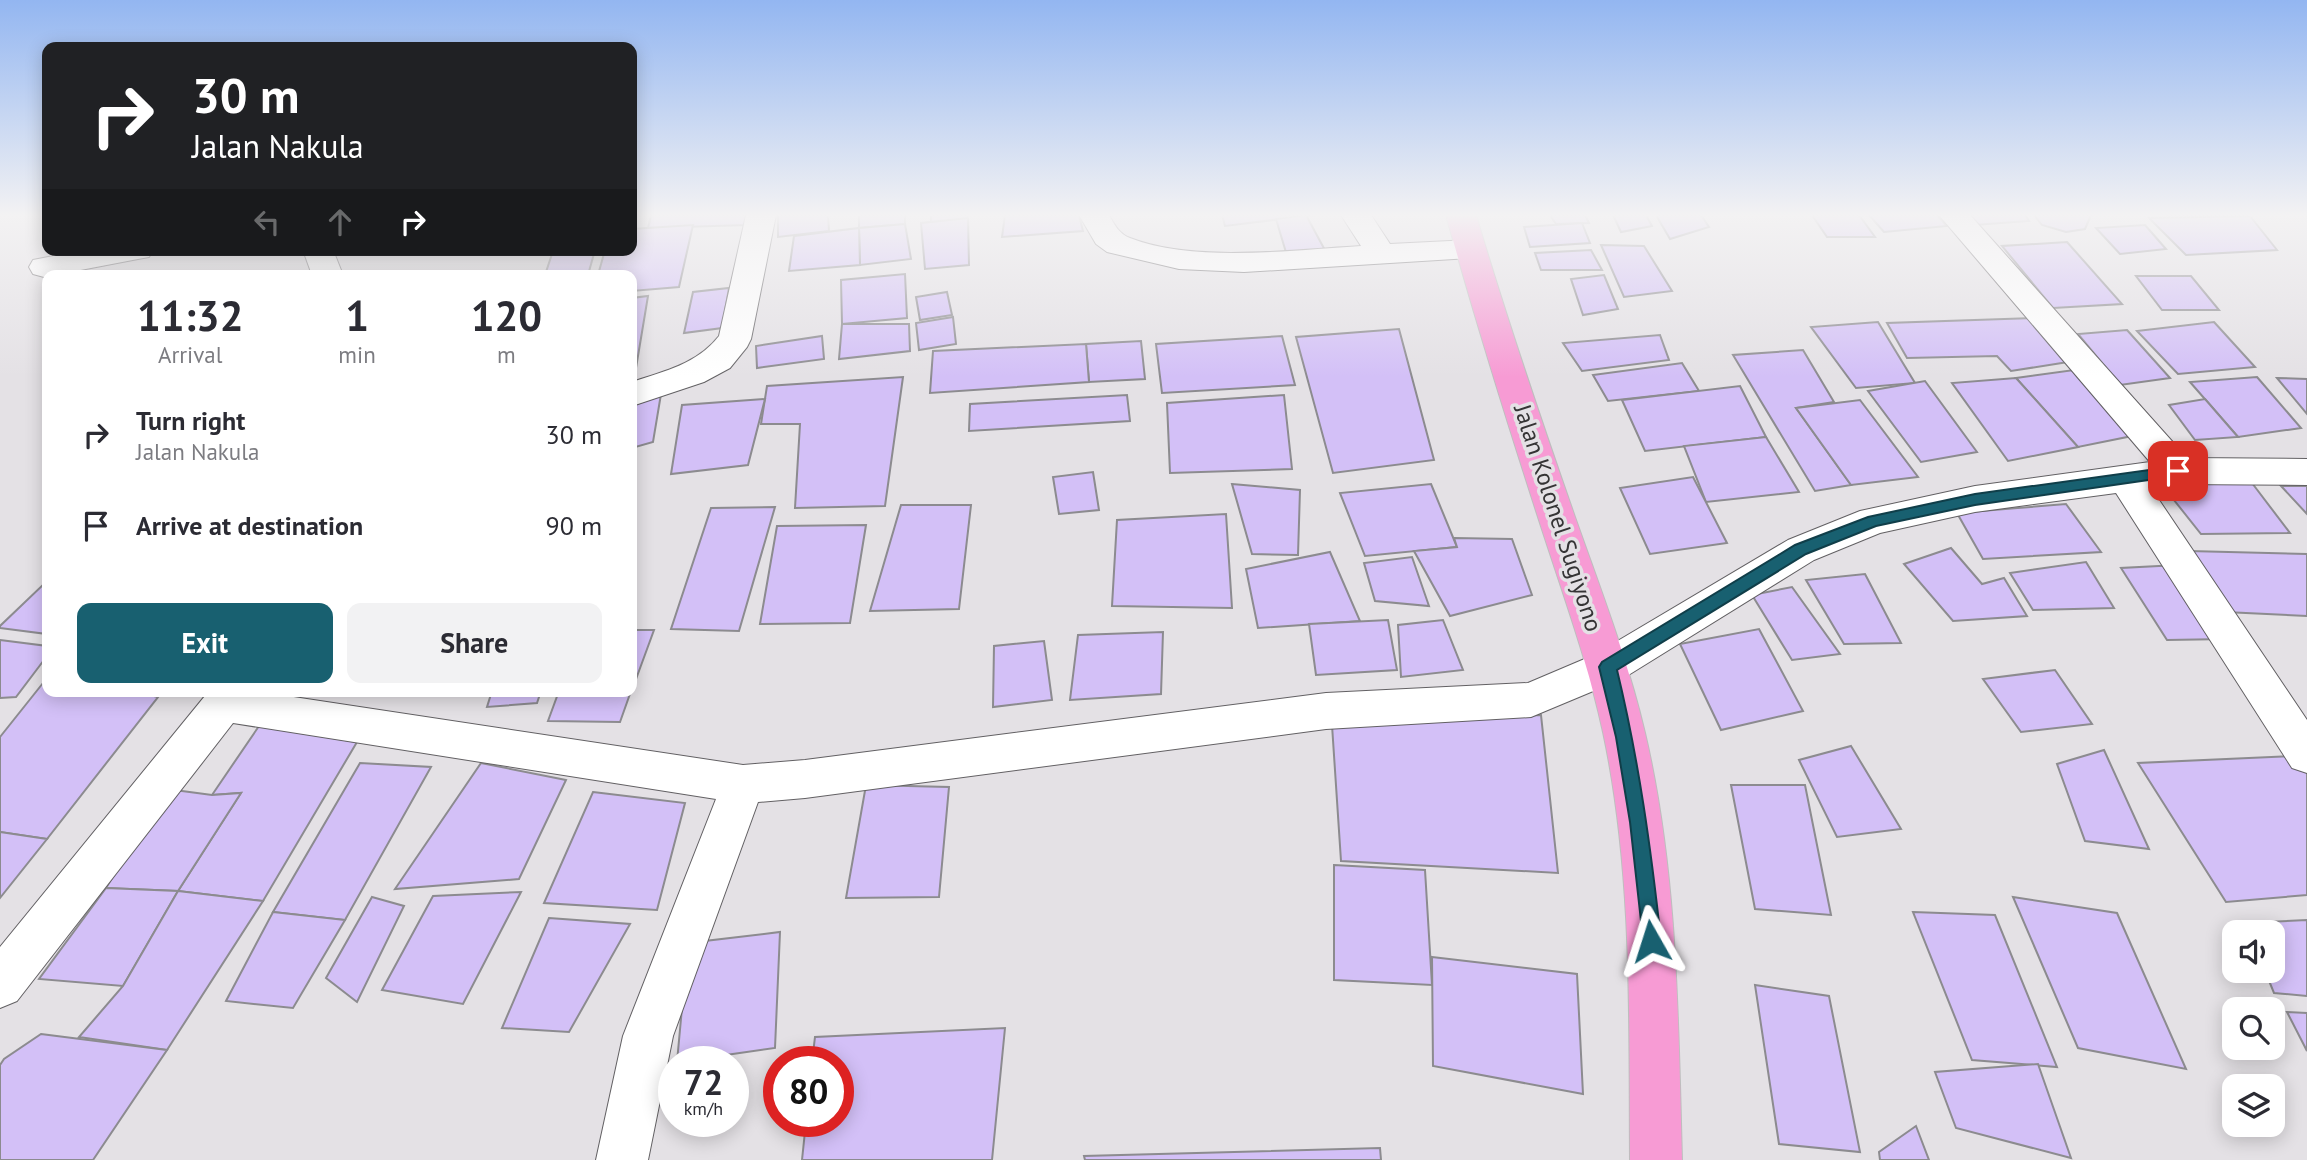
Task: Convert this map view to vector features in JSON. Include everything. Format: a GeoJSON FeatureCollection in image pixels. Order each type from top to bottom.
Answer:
{"type":"FeatureCollection","features":[{"type":"Feature","properties":{"kind":"highway","name":"Jalan Kolonel Sugiyono"},"geometry":{"type":"LineString","coordinates":[[1478,269],[1608,667],[1624,737],[1639,822],[1650,928],[1657,1160]]}},
{"type":"Feature","properties":{"kind":"street"},"geometry":{"type":"LineString","coordinates":[[637,392],[718,360],[735,339],[750,269]]}},
{"type":"Feature","properties":{"kind":"street"},"geometry":{"type":"LineString","coordinates":[[2001,269],[2178,471]]}},
{"type":"Feature","properties":{"kind":"street"},"geometry":{"type":"LineString","coordinates":[[0,984],[228,698],[743,784],[805,779],[1326,711],[1531,700],[1608,667],[1801,550],[1874,521],[1975,499],[2178,471],[2307,472]]}},
{"type":"Feature","properties":{"kind":"street"},"geometry":{"type":"LineString","coordinates":[[2125,478],[2307,755]]}},
{"type":"Feature","properties":{"kind":"street"},"geometry":{"type":"LineString","coordinates":[[622,1160],[648,1036],[743,784]]}},
{"type":"Feature","properties":{"kind":"building"},"geometry":{"type":"Polygon","coordinates":[[[547,269],[590,269],[589,270],[547,269]]]}},
{"type":"Feature","properties":{"kind":"building"},"geometry":{"type":"Polygon","coordinates":[[[683,269],[679,287],[637,291],[637,270],[599,270],[683,269]]]}},
{"type":"Feature","properties":{"kind":"building"},"geometry":{"type":"Polygon","coordinates":[[[1541,269],[1602,270],[1541,270],[1541,269]]]}},
{"type":"Feature","properties":{"kind":"building"},"geometry":{"type":"Polygon","coordinates":[[[1612,269],[1658,269],[1672,291],[1624,297],[1612,269]]]}},
{"type":"Feature","properties":{"kind":"building"},"geometry":{"type":"Polygon","coordinates":[[[2021,269],[2091,269],[2122,304],[2053,308],[2021,269]]]}},
{"type":"Feature","properties":{"kind":"building"},"geometry":{"type":"Polygon","coordinates":[[[905,274],[907,318],[842,324],[841,280],[905,274]]]}},
{"type":"Feature","properties":{"kind":"building"},"geometry":{"type":"Polygon","coordinates":[[[1604,275],[1618,309],[1583,315],[1571,279],[1604,275]]]}},
{"type":"Feature","properties":{"kind":"building"},"geometry":{"type":"Polygon","coordinates":[[[2136,276],[2191,276],[2219,310],[2162,310],[2136,276]]]}},
{"type":"Feature","properties":{"kind":"building"},"geometry":{"type":"Polygon","coordinates":[[[729,288],[722,328],[684,333],[693,292],[729,288]]]}},
{"type":"Feature","properties":{"kind":"building"},"geometry":{"type":"Polygon","coordinates":[[[947,292],[952,315],[920,320],[916,297],[947,292]]]}},
{"type":"Feature","properties":{"kind":"building"},"geometry":{"type":"Polygon","coordinates":[[[648,296],[637,362],[637,297],[648,296]]]}},
{"type":"Feature","properties":{"kind":"building"},"geometry":{"type":"Polygon","coordinates":[[[953,317],[956,344],[919,350],[916,323],[953,317]]]}},
{"type":"Feature","properties":{"kind":"building"},"geometry":{"type":"Polygon","coordinates":[[[2035,318],[2068,362],[2011,371],[1997,356],[1907,358],[1887,323],[2035,318]]]}},
{"type":"Feature","properties":{"kind":"building"},"geometry":{"type":"Polygon","coordinates":[[[1878,322],[1915,383],[1856,388],[1811,327],[1878,322]]]}},
{"type":"Feature","properties":{"kind":"building"},"geometry":{"type":"Polygon","coordinates":[[[2214,322],[2255,367],[2178,374],[2137,331],[2214,322]]]}},
{"type":"Feature","properties":{"kind":"building"},"geometry":{"type":"Polygon","coordinates":[[[842,324],[909,324],[910,351],[839,359],[842,324]]]}},
{"type":"Feature","properties":{"kind":"building"},"geometry":{"type":"Polygon","coordinates":[[[1399,329],[1434,460],[1333,473],[1296,337],[1399,329]]]}},
{"type":"Feature","properties":{"kind":"building"},"geometry":{"type":"Polygon","coordinates":[[[2127,330],[2170,378],[2120,385],[2078,334],[2127,330]]]}},
{"type":"Feature","properties":{"kind":"building"},"geometry":{"type":"Polygon","coordinates":[[[1660,335],[1669,360],[1582,371],[1563,343],[1660,335]]]}},
{"type":"Feature","properties":{"kind":"building"},"geometry":{"type":"Polygon","coordinates":[[[822,336],[824,359],[757,368],[756,346],[822,336]]]}},
{"type":"Feature","properties":{"kind":"building"},"geometry":{"type":"Polygon","coordinates":[[[1282,336],[1295,385],[1162,393],[1156,344],[1282,336]]]}},
{"type":"Feature","properties":{"kind":"building"},"geometry":{"type":"Polygon","coordinates":[[[1141,341],[1145,379],[1089,382],[1086,344],[1141,341]]]}},
{"type":"Feature","properties":{"kind":"building"},"geometry":{"type":"Polygon","coordinates":[[[1086,344],[1089,382],[930,393],[933,351],[1086,344]]]}},
{"type":"Feature","properties":{"kind":"building"},"geometry":{"type":"Polygon","coordinates":[[[1803,350],[1834,402],[1796,408],[1851,485],[1815,491],[1733,355],[1803,350]]]}},
{"type":"Feature","properties":{"kind":"building"},"geometry":{"type":"Polygon","coordinates":[[[1682,363],[1699,391],[1608,401],[1593,375],[1682,363]]]}},
{"type":"Feature","properties":{"kind":"building"},"geometry":{"type":"Polygon","coordinates":[[[2074,370],[2132,436],[2078,447],[2016,378],[2074,370]]]}},
{"type":"Feature","properties":{"kind":"building"},"geometry":{"type":"Polygon","coordinates":[[[903,377],[885,506],[795,508],[800,424],[761,424],[767,386],[903,377]]]}},
{"type":"Feature","properties":{"kind":"building"},"geometry":{"type":"Polygon","coordinates":[[[2257,377],[2301,428],[2238,437],[2190,382],[2257,377]]]}},
{"type":"Feature","properties":{"kind":"building"},"geometry":{"type":"Polygon","coordinates":[[[2016,378],[2078,447],[2008,461],[1952,383],[2016,378]]]}},
{"type":"Feature","properties":{"kind":"building"},"geometry":{"type":"Polygon","coordinates":[[[2277,378],[2307,379],[2307,414],[2277,378]]]}},
{"type":"Feature","properties":{"kind":"building"},"geometry":{"type":"Polygon","coordinates":[[[1925,381],[1977,452],[1921,462],[1868,391],[1925,381]]]}},
{"type":"Feature","properties":{"kind":"building"},"geometry":{"type":"Polygon","coordinates":[[[1740,386],[1766,437],[1645,451],[1622,400],[1740,386]]]}},
{"type":"Feature","properties":{"kind":"building"},"geometry":{"type":"Polygon","coordinates":[[[661,394],[653,442],[637,447],[637,398],[661,394]]]}},
{"type":"Feature","properties":{"kind":"building"},"geometry":{"type":"Polygon","coordinates":[[[1127,395],[1130,421],[969,431],[970,404],[1127,395]]]}},
{"type":"Feature","properties":{"kind":"building"},"geometry":{"type":"Polygon","coordinates":[[[1284,395],[1292,469],[1170,473],[1167,403],[1284,395]]]}},
{"type":"Feature","properties":{"kind":"building"},"geometry":{"type":"Polygon","coordinates":[[[765,399],[748,465],[671,474],[682,405],[765,399]]]}},
{"type":"Feature","properties":{"kind":"building"},"geometry":{"type":"Polygon","coordinates":[[[2205,399],[2238,437],[2195,440],[2169,405],[2205,399]]]}},
{"type":"Feature","properties":{"kind":"building"},"geometry":{"type":"Polygon","coordinates":[[[1860,400],[1918,477],[1851,485],[1796,408],[1860,400]]]}},
{"type":"Feature","properties":{"kind":"building"},"geometry":{"type":"Polygon","coordinates":[[[1766,437],[1799,492],[1706,502],[1684,446],[1766,437]]]}},
{"type":"Feature","properties":{"kind":"building"},"geometry":{"type":"Polygon","coordinates":[[[1093,472],[1099,510],[1059,514],[1053,477],[1093,472]]]}},
{"type":"Feature","properties":{"kind":"building"},"geometry":{"type":"Polygon","coordinates":[[[1693,477],[1727,543],[1650,554],[1620,488],[1693,477]]]}},
{"type":"Feature","properties":{"kind":"building"},"geometry":{"type":"Polygon","coordinates":[[[2252,483],[2290,533],[2201,534],[2162,485],[2252,483]]]}},
{"type":"Feature","properties":{"kind":"building"},"geometry":{"type":"Polygon","coordinates":[[[1232,484],[1300,490],[1298,555],[1252,554],[1232,484]]]}},
{"type":"Feature","properties":{"kind":"building"},"geometry":{"type":"Polygon","coordinates":[[[1431,484],[1457,547],[1365,556],[1340,493],[1431,484]]]}},
{"type":"Feature","properties":{"kind":"building"},"geometry":{"type":"Polygon","coordinates":[[[2281,486],[2307,486],[2307,514],[2281,486]]]}},
{"type":"Feature","properties":{"kind":"building"},"geometry":{"type":"Polygon","coordinates":[[[2066,504],[2101,552],[1983,559],[1957,513],[2066,504]]]}},
{"type":"Feature","properties":{"kind":"building"},"geometry":{"type":"Polygon","coordinates":[[[901,505],[971,505],[959,609],[870,611],[901,505]]]}},
{"type":"Feature","properties":{"kind":"building"},"geometry":{"type":"Polygon","coordinates":[[[775,507],[739,631],[671,629],[711,508],[775,507]]]}},
{"type":"Feature","properties":{"kind":"building"},"geometry":{"type":"Polygon","coordinates":[[[1226,514],[1232,608],[1112,606],[1117,520],[1226,514]]]}},
{"type":"Feature","properties":{"kind":"building"},"geometry":{"type":"Polygon","coordinates":[[[866,525],[850,623],[760,624],[777,526],[866,525]]]}},
{"type":"Feature","properties":{"kind":"building"},"geometry":{"type":"Polygon","coordinates":[[[1454,538],[1512,539],[1532,595],[1450,616],[1414,551],[1457,547],[1454,538]]]}},
{"type":"Feature","properties":{"kind":"building"},"geometry":{"type":"Polygon","coordinates":[[[1951,548],[1982,584],[2004,578],[2027,616],[1953,621],[1904,564],[1951,548]]]}},
{"type":"Feature","properties":{"kind":"building"},"geometry":{"type":"Polygon","coordinates":[[[2189,551],[2307,554],[2307,616],[2225,612],[2189,551]]]}},
{"type":"Feature","properties":{"kind":"building"},"geometry":{"type":"Polygon","coordinates":[[[1330,552],[1360,621],[1258,628],[1246,569],[1330,552]]]}},
{"type":"Feature","properties":{"kind":"building"},"geometry":{"type":"Polygon","coordinates":[[[1412,557],[1429,606],[1375,601],[1364,563],[1412,557]]]}},
{"type":"Feature","properties":{"kind":"building"},"geometry":{"type":"Polygon","coordinates":[[[2086,562],[2114,608],[2033,610],[2010,573],[2086,562]]]}},
{"type":"Feature","properties":{"kind":"building"},"geometry":{"type":"Polygon","coordinates":[[[2178,565],[2226,639],[2167,640],[2121,568],[2178,565]]]}},
{"type":"Feature","properties":{"kind":"building"},"geometry":{"type":"Polygon","coordinates":[[[1865,574],[1901,643],[1844,644],[1806,580],[1865,574]]]}},
{"type":"Feature","properties":{"kind":"building"},"geometry":{"type":"Polygon","coordinates":[[[42,586],[42,633],[0,626],[42,586]]]}},
{"type":"Feature","properties":{"kind":"building"},"geometry":{"type":"Polygon","coordinates":[[[1792,587],[1840,654],[1792,660],[1752,595],[1792,587]]]}},
{"type":"Feature","properties":{"kind":"building"},"geometry":{"type":"Polygon","coordinates":[[[1388,620],[1397,670],[1316,675],[1309,624],[1388,620]]]}},
{"type":"Feature","properties":{"kind":"building"},"geometry":{"type":"Polygon","coordinates":[[[1443,620],[1463,670],[1401,677],[1398,625],[1443,620]]]}},
{"type":"Feature","properties":{"kind":"building"},"geometry":{"type":"Polygon","coordinates":[[[1759,629],[1803,711],[1721,730],[1680,644],[1759,629]]]}},
{"type":"Feature","properties":{"kind":"building"},"geometry":{"type":"Polygon","coordinates":[[[637,630],[654,630],[637,676],[637,630]]]}},
{"type":"Feature","properties":{"kind":"building"},"geometry":{"type":"Polygon","coordinates":[[[1163,632],[1161,694],[1070,700],[1078,635],[1163,632]]]}},
{"type":"Feature","properties":{"kind":"building"},"geometry":{"type":"Polygon","coordinates":[[[0,640],[42,645],[42,663],[16,697],[0,698],[0,640]]]}},
{"type":"Feature","properties":{"kind":"building"},"geometry":{"type":"Polygon","coordinates":[[[1044,641],[1052,700],[993,707],[994,646],[1044,641]]]}},
{"type":"Feature","properties":{"kind":"building"},"geometry":{"type":"Polygon","coordinates":[[[2055,670],[2092,724],[2021,732],[1983,679],[2055,670]]]}},
{"type":"Feature","properties":{"kind":"building"},"geometry":{"type":"Polygon","coordinates":[[[42,684],[42,697],[158,697],[47,839],[0,832],[0,737],[42,684]]]}},
{"type":"Feature","properties":{"kind":"building"},"geometry":{"type":"Polygon","coordinates":[[[490,697],[539,697],[537,703],[487,707],[490,697]]]}},
{"type":"Feature","properties":{"kind":"building"},"geometry":{"type":"Polygon","coordinates":[[[557,697],[629,697],[620,722],[548,721],[557,697]]]}},
{"type":"Feature","properties":{"kind":"building"},"geometry":{"type":"Polygon","coordinates":[[[1541,715],[1558,873],[1341,861],[1332,725],[1541,715]]]}},
{"type":"Feature","properties":{"kind":"building"},"geometry":{"type":"Polygon","coordinates":[[[259,726],[357,742],[263,901],[178,891],[241,793],[212,795],[259,726]]]}},
{"type":"Feature","properties":{"kind":"building"},"geometry":{"type":"Polygon","coordinates":[[[1851,746],[1901,829],[1837,837],[1799,760],[1851,746]]]}},
{"type":"Feature","properties":{"kind":"building"},"geometry":{"type":"Polygon","coordinates":[[[2104,750],[2149,849],[2085,841],[2057,764],[2104,750]]]}},
{"type":"Feature","properties":{"kind":"building"},"geometry":{"type":"Polygon","coordinates":[[[2296,756],[2307,772],[2307,895],[2226,902],[2138,763],[2296,756]]]}},
{"type":"Feature","properties":{"kind":"building"},"geometry":{"type":"Polygon","coordinates":[[[360,763],[431,767],[345,920],[273,912],[360,763]]]}},
{"type":"Feature","properties":{"kind":"building"},"geometry":{"type":"Polygon","coordinates":[[[481,763],[566,780],[519,879],[395,889],[481,763]]]}},
{"type":"Feature","properties":{"kind":"building"},"geometry":{"type":"Polygon","coordinates":[[[866,785],[949,787],[939,897],[846,898],[866,785]]]}},
{"type":"Feature","properties":{"kind":"building"},"geometry":{"type":"Polygon","coordinates":[[[1731,785],[1805,785],[1831,915],[1755,909],[1731,785]]]}},
{"type":"Feature","properties":{"kind":"building"},"geometry":{"type":"Polygon","coordinates":[[[167,789],[212,795],[241,793],[178,891],[106,888],[167,789]]]}},
{"type":"Feature","properties":{"kind":"building"},"geometry":{"type":"Polygon","coordinates":[[[593,792],[685,803],[657,910],[544,903],[593,792]]]}},
{"type":"Feature","properties":{"kind":"building"},"geometry":{"type":"Polygon","coordinates":[[[0,832],[47,839],[0,898],[0,832]]]}},
{"type":"Feature","properties":{"kind":"building"},"geometry":{"type":"Polygon","coordinates":[[[1334,865],[1425,870],[1432,985],[1334,980],[1334,865]]]}},
{"type":"Feature","properties":{"kind":"building"},"geometry":{"type":"Polygon","coordinates":[[[106,888],[178,891],[123,986],[39,979],[106,888]]]}},
{"type":"Feature","properties":{"kind":"building"},"geometry":{"type":"Polygon","coordinates":[[[178,891],[263,901],[167,1050],[79,1037],[123,986],[178,891]]]}},
{"type":"Feature","properties":{"kind":"building"},"geometry":{"type":"Polygon","coordinates":[[[521,892],[463,1004],[382,990],[433,896],[521,892]]]}},
{"type":"Feature","properties":{"kind":"building"},"geometry":{"type":"Polygon","coordinates":[[[372,897],[404,906],[357,1002],[326,978],[372,897]]]}},
{"type":"Feature","properties":{"kind":"building"},"geometry":{"type":"Polygon","coordinates":[[[2013,897],[2117,913],[2186,1069],[2078,1048],[2013,897]]]}},
{"type":"Feature","properties":{"kind":"building"},"geometry":{"type":"Polygon","coordinates":[[[273,912],[345,920],[293,1008],[226,1001],[273,912]]]}},
{"type":"Feature","properties":{"kind":"building"},"geometry":{"type":"Polygon","coordinates":[[[1913,912],[1995,915],[2057,1067],[1972,1060],[1913,912]]]}},
{"type":"Feature","properties":{"kind":"building"},"geometry":{"type":"Polygon","coordinates":[[[549,918],[630,924],[569,1032],[502,1028],[549,918]]]}},
{"type":"Feature","properties":{"kind":"building"},"geometry":{"type":"Polygon","coordinates":[[[2307,920],[2307,996],[2274,993],[2270,983],[2285,983],[2285,921],[2307,920]]]}},
{"type":"Feature","properties":{"kind":"building"},"geometry":{"type":"Polygon","coordinates":[[[780,932],[775,1046],[763,1046],[763,1050],[749,1052],[749,1046],[678,1046],[688,943],[780,932]]]}},
{"type":"Feature","properties":{"kind":"building"},"geometry":{"type":"Polygon","coordinates":[[[1432,957],[1577,974],[1583,1094],[1433,1066],[1432,957]]]}},
{"type":"Feature","properties":{"kind":"building"},"geometry":{"type":"Polygon","coordinates":[[[1755,985],[1829,996],[1860,1152],[1779,1144],[1755,985]]]}},
{"type":"Feature","properties":{"kind":"building"},"geometry":{"type":"Polygon","coordinates":[[[2287,1012],[2307,1013],[2307,1051],[2287,1012]]]}},
{"type":"Feature","properties":{"kind":"building"},"geometry":{"type":"Polygon","coordinates":[[[1005,1028],[992,1160],[802,1160],[804,1137],[854,1137],[854,1046],[814,1046],[815,1037],[1005,1028]]]}},
{"type":"Feature","properties":{"kind":"building"},"geometry":{"type":"Polygon","coordinates":[[[41,1034],[167,1050],[93,1160],[0,1160],[0,1065],[4,1059],[41,1034]]]}},
{"type":"Feature","properties":{"kind":"building"},"geometry":{"type":"Polygon","coordinates":[[[2038,1064],[2071,1158],[1956,1128],[1935,1072],[2038,1064]]]}},
{"type":"Feature","properties":{"kind":"building"},"geometry":{"type":"Polygon","coordinates":[[[1916,1126],[1929,1160],[1880,1160],[1879,1152],[1916,1126]]]}},
{"type":"Feature","properties":{"kind":"building"},"geometry":{"type":"Polygon","coordinates":[[[1380,1148],[1381,1160],[1085,1160],[1084,1156],[1380,1148]]]}},
{"type":"Feature","properties":{"kind":"route"},"geometry":{"type":"LineString","coordinates":[[1651,941],[1639,822],[1608,667],[1801,550],[1874,521],[1975,499],[2178,471]]}}]}
